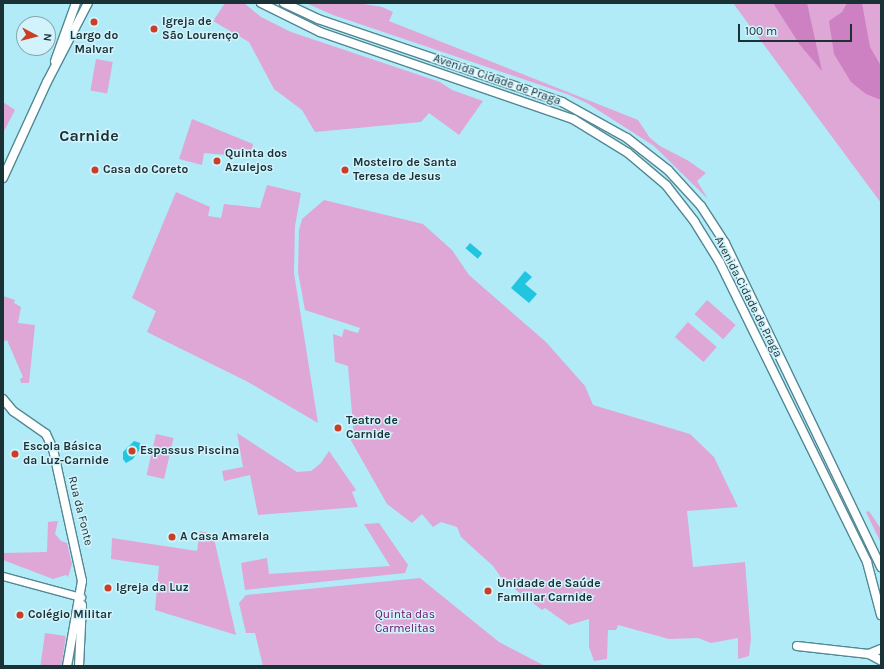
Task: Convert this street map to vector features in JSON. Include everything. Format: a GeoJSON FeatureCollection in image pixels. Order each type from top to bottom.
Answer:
{"type":"FeatureCollection","features":[{"type":"Feature","properties":{"kind":"main road"},"geometry":{"type":"LineString","coordinates":[[47,82],[76,3]]}},
{"type":"Feature","properties":{"kind":"main road"},"geometry":{"type":"LineString","coordinates":[[3,178],[47,82],[73,35],[88,3]]}},
{"type":"Feature","properties":{"kind":"main road","name":"Avenida Cidade de Praga"},"geometry":{"type":"LineString","coordinates":[[261,3],[320,32],[573,119],[628,152],[666,185],[694,221],[720,263],[867,562],[881,615]]}},
{"type":"Feature","properties":{"kind":"main road","name":"Avenida Cidade de Praga"},"geometry":{"type":"LineString","coordinates":[[284,3],[318,19],[562,102],[622,135],[668,170],[701,206],[726,243],[881,567]]}},
{"type":"Feature","properties":{"kind":"main road","name":"Rua da Fonte"},"geometry":{"type":"LineString","coordinates":[[3,399],[14,411],[46,434],[53,449],[81,565],[79,666]]}},
{"type":"Feature","properties":{"kind":"main road","name":"Rua da Fonte"},"geometry":{"type":"LineString","coordinates":[[67,666],[81,597]]}},
{"type":"Feature","properties":{"kind":"main road"},"geometry":{"type":"LineString","coordinates":[[797,646],[869,654],[881,661]]}},
{"type":"Feature","properties":{"kind":"main road"},"geometry":{"type":"LineString","coordinates":[[869,654],[881,650],[881,661]]}},
{"type":"Feature","properties":{"kind":"street"},"geometry":{"type":"LineString","coordinates":[[3,576],[81,597]]}},
{"type":"Feature","properties":{"kind":"green space"},"geometry":{"type":"Polygon","coordinates":[[[225,3],[244,3],[261,17],[291,32],[440,82],[452,90],[483,101],[459,135],[429,113],[421,122],[315,132],[302,110],[274,89],[249,42],[213,21],[225,3]]]}},
{"type":"Feature","properties":{"kind":"green space"},"geometry":{"type":"Polygon","coordinates":[[[306,3],[358,3],[382,7],[393,12],[389,21],[638,120],[650,138],[660,146],[687,160],[706,173],[697,181],[708,199],[654,146],[587,103],[567,94],[333,15],[306,3]]]}},
{"type":"Feature","properties":{"kind":"green space"},"geometry":{"type":"Polygon","coordinates":[[[733,3],[881,3],[881,203],[733,3]]]}},
{"type":"Feature","properties":{"kind":"green space"},"geometry":{"type":"Polygon","coordinates":[[[96,59],[113,62],[107,93],[90,91],[96,59]]]}},
{"type":"Feature","properties":{"kind":"green space"},"geometry":{"type":"Polygon","coordinates":[[[3,102],[15,110],[3,133],[3,102]]]}},
{"type":"Feature","properties":{"kind":"green space"},"geometry":{"type":"Polygon","coordinates":[[[192,119],[253,144],[250,157],[204,153],[202,165],[179,159],[192,119]]]}},
{"type":"Feature","properties":{"kind":"green space"},"geometry":{"type":"Polygon","coordinates":[[[267,185],[301,193],[295,226],[294,273],[318,423],[248,382],[147,332],[156,311],[132,298],[176,192],[210,207],[208,216],[221,218],[224,204],[260,208],[267,185]]]}},
{"type":"Feature","properties":{"kind":"green space"},"geometry":{"type":"Polygon","coordinates":[[[324,200],[423,224],[452,250],[469,275],[546,342],[585,386],[593,405],[690,434],[714,457],[738,507],[687,511],[693,567],[745,562],[751,638],[749,656],[738,659],[738,638],[711,643],[698,638],[669,639],[618,625],[616,630],[608,630],[607,659],[594,661],[589,647],[589,619],[569,625],[545,608],[542,610],[512,587],[509,589],[493,566],[461,537],[457,527],[441,522],[433,527],[422,514],[412,523],[387,504],[349,437],[354,437],[348,366],[335,362],[333,334],[342,337],[344,329],[358,333],[360,328],[305,310],[298,272],[299,230],[302,219],[324,200]]]}},
{"type":"Feature","properties":{"kind":"green space"},"geometry":{"type":"Polygon","coordinates":[[[3,296],[15,300],[14,303],[21,307],[18,323],[35,325],[29,383],[21,383],[20,379],[23,377],[7,340],[3,342],[3,296]]]}},
{"type":"Feature","properties":{"kind":"green space"},"geometry":{"type":"Polygon","coordinates":[[[707,300],[736,325],[723,339],[695,314],[707,300]]]}},
{"type":"Feature","properties":{"kind":"green space"},"geometry":{"type":"Polygon","coordinates":[[[688,322],[717,347],[704,362],[675,337],[688,322]]]}},
{"type":"Feature","properties":{"kind":"green space"},"geometry":{"type":"Polygon","coordinates":[[[237,433],[297,472],[311,471],[321,463],[329,451],[356,490],[352,492],[358,507],[258,515],[250,475],[224,481],[222,471],[243,467],[237,433]]]}},
{"type":"Feature","properties":{"kind":"green space"},"geometry":{"type":"Polygon","coordinates":[[[156,434],[174,438],[164,479],[147,475],[156,434]]]}},
{"type":"Feature","properties":{"kind":"green space"},"geometry":{"type":"Polygon","coordinates":[[[869,511],[881,529],[881,543],[866,512],[869,511]]]}},
{"type":"Feature","properties":{"kind":"green space"},"geometry":{"type":"Polygon","coordinates":[[[58,521],[55,534],[61,541],[67,543],[72,564],[68,577],[66,575],[53,579],[3,560],[3,553],[47,552],[48,522],[58,521]]]}},
{"type":"Feature","properties":{"kind":"green space"},"geometry":{"type":"Polygon","coordinates":[[[379,523],[408,565],[405,573],[245,590],[241,563],[267,558],[269,574],[390,566],[364,524],[379,523]]]}},
{"type":"Feature","properties":{"kind":"green space"},"geometry":{"type":"Polygon","coordinates":[[[200,531],[213,534],[236,635],[155,610],[159,566],[111,559],[112,538],[197,551],[200,531]]]}},
{"type":"Feature","properties":{"kind":"green space","name":"Quinta das Carmelitas"},"geometry":{"type":"Polygon","coordinates":[[[420,578],[499,642],[545,666],[263,666],[255,633],[246,633],[239,603],[246,595],[420,578]]]}},
{"type":"Feature","properties":{"kind":"green space"},"geometry":{"type":"Polygon","coordinates":[[[45,633],[66,636],[62,666],[40,666],[45,633]]]}},
{"type":"Feature","properties":{"kind":"shaded area"},"geometry":{"type":"Polygon","coordinates":[[[773,3],[807,3],[822,71],[800,45],[773,3]]]}},
{"type":"Feature","properties":{"kind":"shaded area"},"geometry":{"type":"Polygon","coordinates":[[[847,3],[862,3],[870,47],[881,66],[881,100],[866,94],[851,82],[834,54],[829,21],[842,12],[847,3]]]}},
{"type":"Feature","properties":{"kind":"water"},"geometry":{"type":"Polygon","coordinates":[[[470,243],[482,253],[478,259],[466,248],[470,243]]]}},
{"type":"Feature","properties":{"kind":"water"},"geometry":{"type":"Polygon","coordinates":[[[525,271],[532,277],[525,284],[537,294],[529,303],[511,288],[525,271]]]}},
{"type":"Feature","properties":{"kind":"water","name":"Espassus Piscina"},"geometry":{"type":"Polygon","coordinates":[[[134,441],[140,443],[140,449],[133,459],[126,463],[123,459],[123,452],[134,441]]]}},
{"type":"Feature","properties":{"kind":"place","name":"Largo do Malvar"},"geometry":{"type":"Point","coordinates":[94,22]}},
{"type":"Feature","properties":{"kind":"place","name":"Igreja de São Lourenço"},"geometry":{"type":"Point","coordinates":[154,29]}},
{"type":"Feature","properties":{"kind":"place","name":"Quinta dos Azulejos"},"geometry":{"type":"Point","coordinates":[217,161]}},
{"type":"Feature","properties":{"kind":"place","name":"Casa do Coreto"},"geometry":{"type":"Point","coordinates":[95,170]}},
{"type":"Feature","properties":{"kind":"place","name":"Mosteiro de Santa Teresa de Jesus"},"geometry":{"type":"Point","coordinates":[345,170]}},
{"type":"Feature","properties":{"kind":"place","name":"Teatro de Carnide"},"geometry":{"type":"Point","coordinates":[338,428]}},
{"type":"Feature","properties":{"kind":"place","name":"Espassus Piscina"},"geometry":{"type":"Point","coordinates":[132,451]}},
{"type":"Feature","properties":{"kind":"place","name":"Escola Básica da Luz-Carnide"},"geometry":{"type":"Point","coordinates":[15,454]}},
{"type":"Feature","properties":{"kind":"place","name":"A Casa Amarela"},"geometry":{"type":"Point","coordinates":[172,537]}},
{"type":"Feature","properties":{"kind":"place","name":"Igreja da Luz"},"geometry":{"type":"Point","coordinates":[108,588]}},
{"type":"Feature","properties":{"kind":"place","name":"Unidade de Saúde Familiar Carnide"},"geometry":{"type":"Point","coordinates":[488,591]}},
{"type":"Feature","properties":{"kind":"place","name":"Colégio Militar"},"geometry":{"type":"Point","coordinates":[20,615]}},
{"type":"Feature","properties":{"kind":"district","name":"Carnide"},"geometry":{"type":"Point","coordinates":[89,136]}}]}
